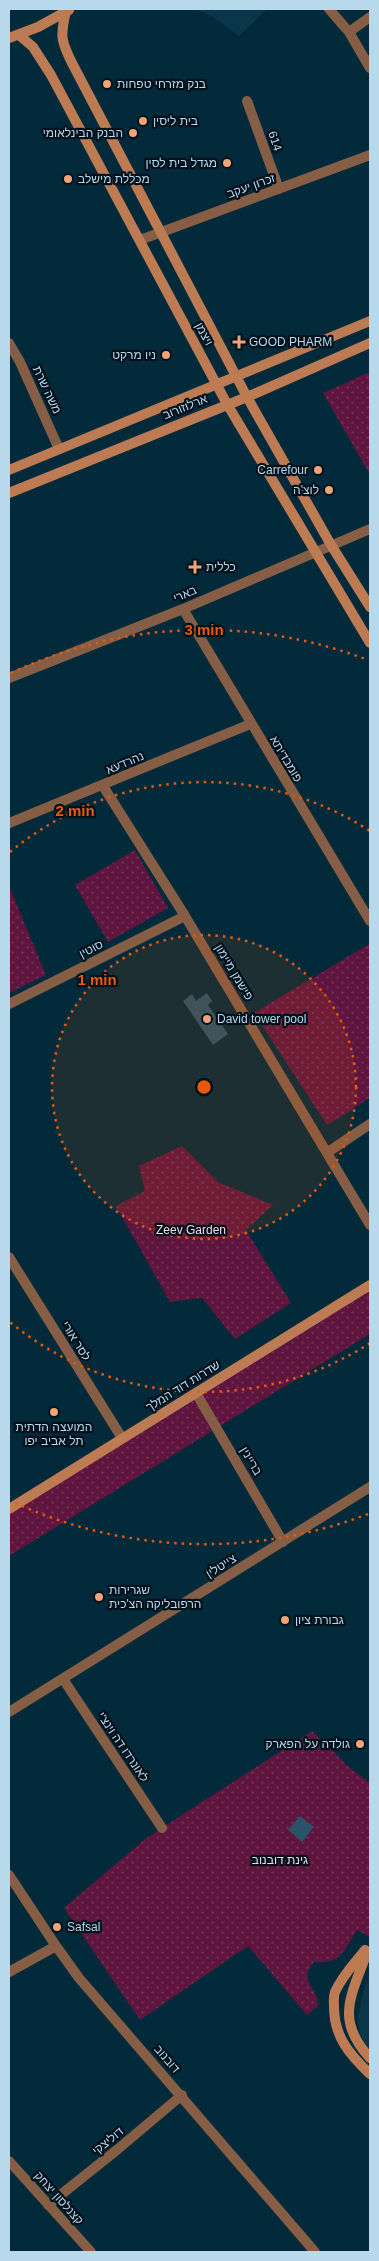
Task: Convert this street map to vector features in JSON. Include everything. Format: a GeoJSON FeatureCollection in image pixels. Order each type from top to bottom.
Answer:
{"type":"FeatureCollection","features":[{"type":"Feature","properties":{"kind":"street"},"geometry":{"type":"LineString","coordinates":[[329,9],[349,32],[370,68]]}},
{"type":"Feature","properties":{"kind":"street"},"geometry":{"type":"LineString","coordinates":[[14,36],[68,10]]}},
{"type":"Feature","properties":{"kind":"street","name":"ויצמן"},"geometry":{"type":"LineString","coordinates":[[68,10],[61,31],[64,46],[246,397],[331,545],[370,607]]}},
{"type":"Feature","properties":{"kind":"street"},"geometry":{"type":"LineString","coordinates":[[349,32],[370,17]]}},
{"type":"Feature","properties":{"kind":"street","name":"ויצמן"},"geometry":{"type":"LineString","coordinates":[[14,36],[33,48],[51,75],[227,404],[370,643]]}},
{"type":"Feature","properties":{"kind":"street","name":"614"},"geometry":{"type":"LineString","coordinates":[[248,101],[279,189]]}},
{"type":"Feature","properties":{"kind":"street","name":"זכרון יעקב"},"geometry":{"type":"LineString","coordinates":[[140,240],[370,156]]}},
{"type":"Feature","properties":{"kind":"street","name":"ארלוזורוב"},"geometry":{"type":"LineString","coordinates":[[9,470],[370,321]]}},
{"type":"Feature","properties":{"kind":"street","name":"משה שרת"},"geometry":{"type":"LineString","coordinates":[[9,343],[20,362],[59,449]]}},
{"type":"Feature","properties":{"kind":"street","name":"ארלוזורוב"},"geometry":{"type":"LineString","coordinates":[[9,493],[246,397],[370,343]]}},
{"type":"Feature","properties":{"kind":"street","name":"בארי"},"geometry":{"type":"LineString","coordinates":[[9,678],[183,609],[370,529]]}},
{"type":"Feature","properties":{"kind":"street","name":"פומבדיתא"},"geometry":{"type":"LineString","coordinates":[[183,609],[250,724],[370,921]]}},
{"type":"Feature","properties":{"kind":"street","name":"נהרדעא"},"geometry":{"type":"LineString","coordinates":[[9,823],[250,724]]}},
{"type":"Feature","properties":{"kind":"street","name":"פישמן מיימון"},"geometry":{"type":"LineString","coordinates":[[103,786],[185,916],[328,1152],[370,1226]]}},
{"type":"Feature","properties":{"kind":"street","name":"סוטין"},"geometry":{"type":"LineString","coordinates":[[9,1004],[185,916]]}},
{"type":"Feature","properties":{"kind":"street"},"geometry":{"type":"LineString","coordinates":[[328,1152],[370,1124]]}},
{"type":"Feature","properties":{"kind":"street","name":"לסר אורי"},"geometry":{"type":"LineString","coordinates":[[9,1257],[122,1438]]}},
{"type":"Feature","properties":{"kind":"street","name":"שדרות דוד המלך"},"geometry":{"type":"LineString","coordinates":[[9,1509],[370,1286]]}},
{"type":"Feature","properties":{"kind":"street","name":"בריינין"},"geometry":{"type":"LineString","coordinates":[[196,1393],[283,1542]]}},
{"type":"Feature","properties":{"kind":"street","name":"צייטלין"},"geometry":{"type":"LineString","coordinates":[[9,1712],[370,1487]]}},
{"type":"Feature","properties":{"kind":"street","name":"לאונרדו דה וינצ'י"},"geometry":{"type":"LineString","coordinates":[[63,1679],[162,1828]]}},
{"type":"Feature","properties":{"kind":"street","name":"דובנוב"},"geometry":{"type":"LineString","coordinates":[[9,1875],[79,1978],[182,2095],[315,2252]]}},
{"type":"Feature","properties":{"kind":"street"},"geometry":{"type":"LineString","coordinates":[[9,1972],[56,1946]]}},
{"type":"Feature","properties":{"kind":"street"},"geometry":{"type":"LineString","coordinates":[[370,2058],[360,2046],[351,2026],[349,1998],[366,1951],[345,1973],[334,1994],[334,2014],[338,2032],[350,2055],[370,2074]]}},
{"type":"Feature","properties":{"kind":"street","name":"דוליצקי"},"geometry":{"type":"LineString","coordinates":[[48,2205],[182,2095]]}},
{"type":"Feature","properties":{"kind":"street","name":"קצנלסון יצחק"},"geometry":{"type":"LineString","coordinates":[[9,2162],[91,2252]]}},
{"type":"Feature","properties":{"kind":"shaded area"},"geometry":{"type":"Polygon","coordinates":[[[196,9],[267,9],[239,36],[213,17],[196,9]]]}},
{"type":"Feature","properties":{"kind":"shaded area","name":"David tower pool"},"geometry":{"type":"Polygon","coordinates":[[[207,993],[212,1001],[208,1005],[228,1034],[213,1045],[183,1001],[192,994],[196,1001],[207,993]]]}},
{"type":"Feature","properties":{"kind":"shaded area"},"geometry":{"type":"Polygon","coordinates":[[[300,1816],[314,1827],[302,1842],[288,1830],[300,1816]]]}},
{"type":"Feature","properties":{"kind":"shaded area"},"geometry":{"type":"Polygon","coordinates":[[[370,1972],[370,2051],[360,2034],[358,2018],[370,1972]]]}},
{"type":"Feature","properties":{"kind":"green space"},"geometry":{"type":"Polygon","coordinates":[[[370,372],[370,475],[323,393],[370,372]]]}},
{"type":"Feature","properties":{"kind":"green space"},"geometry":{"type":"Polygon","coordinates":[[[135,850],[168,908],[108,942],[75,885],[135,850]]]}},
{"type":"Feature","properties":{"kind":"green space"},"geometry":{"type":"Polygon","coordinates":[[[9,886],[46,975],[9,993],[9,886]]]}},
{"type":"Feature","properties":{"kind":"green space"},"geometry":{"type":"Polygon","coordinates":[[[369,944],[370,1098],[327,1125],[254,1013],[369,944]]]}},
{"type":"Feature","properties":{"kind":"green space","name":"Zeev Garden"},"geometry":{"type":"Polygon","coordinates":[[[182,1146],[218,1182],[273,1205],[246,1230],[291,1303],[235,1339],[202,1298],[170,1302],[116,1206],[145,1191],[139,1166],[182,1146]]]}},
{"type":"Feature","properties":{"kind":"green space"},"geometry":{"type":"Polygon","coordinates":[[[370,1285],[370,1334],[9,1556],[9,1513],[370,1285]]]}},
{"type":"Feature","properties":{"kind":"green space","name":"גינת דובנוב"},"geometry":{"type":"Polygon","coordinates":[[[312,1731],[350,1768],[370,1783],[370,1937],[357,1930],[341,1955],[330,1961],[314,1962],[307,1975],[315,1993],[318,2006],[307,2015],[248,1946],[140,2020],[64,1908],[145,1839],[312,1731]]]}},
{"type":"Feature","properties":{"kind":"place","name":"בנק מזרחי טפחות"},"geometry":{"type":"Point","coordinates":[107,84]}},
{"type":"Feature","properties":{"kind":"place","name":"בית ליסין"},"geometry":{"type":"Point","coordinates":[143,121]}},
{"type":"Feature","properties":{"kind":"place","name":"הבנק הבינלאומי"},"geometry":{"type":"Point","coordinates":[133,133]}},
{"type":"Feature","properties":{"kind":"place","name":"מגדל בית לסין"},"geometry":{"type":"Point","coordinates":[227,163]}},
{"type":"Feature","properties":{"kind":"place","name":"מכללת מישלב"},"geometry":{"type":"Point","coordinates":[68,179]}},
{"type":"Feature","properties":{"kind":"place","name":"GOOD PHARM"},"geometry":{"type":"Point","coordinates":[239,342]}},
{"type":"Feature","properties":{"kind":"place","name":"ניו מרקט"},"geometry":{"type":"Point","coordinates":[166,355]}},
{"type":"Feature","properties":{"kind":"place","name":"Carrefour"},"geometry":{"type":"Point","coordinates":[318,470]}},
{"type":"Feature","properties":{"kind":"place","name":"לוצ'ה"},"geometry":{"type":"Point","coordinates":[329,490]}},
{"type":"Feature","properties":{"kind":"place","name":"כללית"},"geometry":{"type":"Point","coordinates":[195,567]}},
{"type":"Feature","properties":{"kind":"place","name":"David tower pool"},"geometry":{"type":"Point","coordinates":[207,1019]}},
{"type":"Feature","properties":{"kind":"place","name":"המועצה הדתית תל אביב יפו"},"geometry":{"type":"Point","coordinates":[54,1412]}},
{"type":"Feature","properties":{"kind":"place","name":"שגרירות הרפובליקה הצ'כית"},"geometry":{"type":"Point","coordinates":[99,1597]}},
{"type":"Feature","properties":{"kind":"place","name":"גבורת ציון"},"geometry":{"type":"Point","coordinates":[285,1620]}},
{"type":"Feature","properties":{"kind":"place","name":"גולדה על הפארק"},"geometry":{"type":"Point","coordinates":[360,1744]}},
{"type":"Feature","properties":{"kind":"place","name":"Safsal"},"geometry":{"type":"Point","coordinates":[57,1927]}}]}
